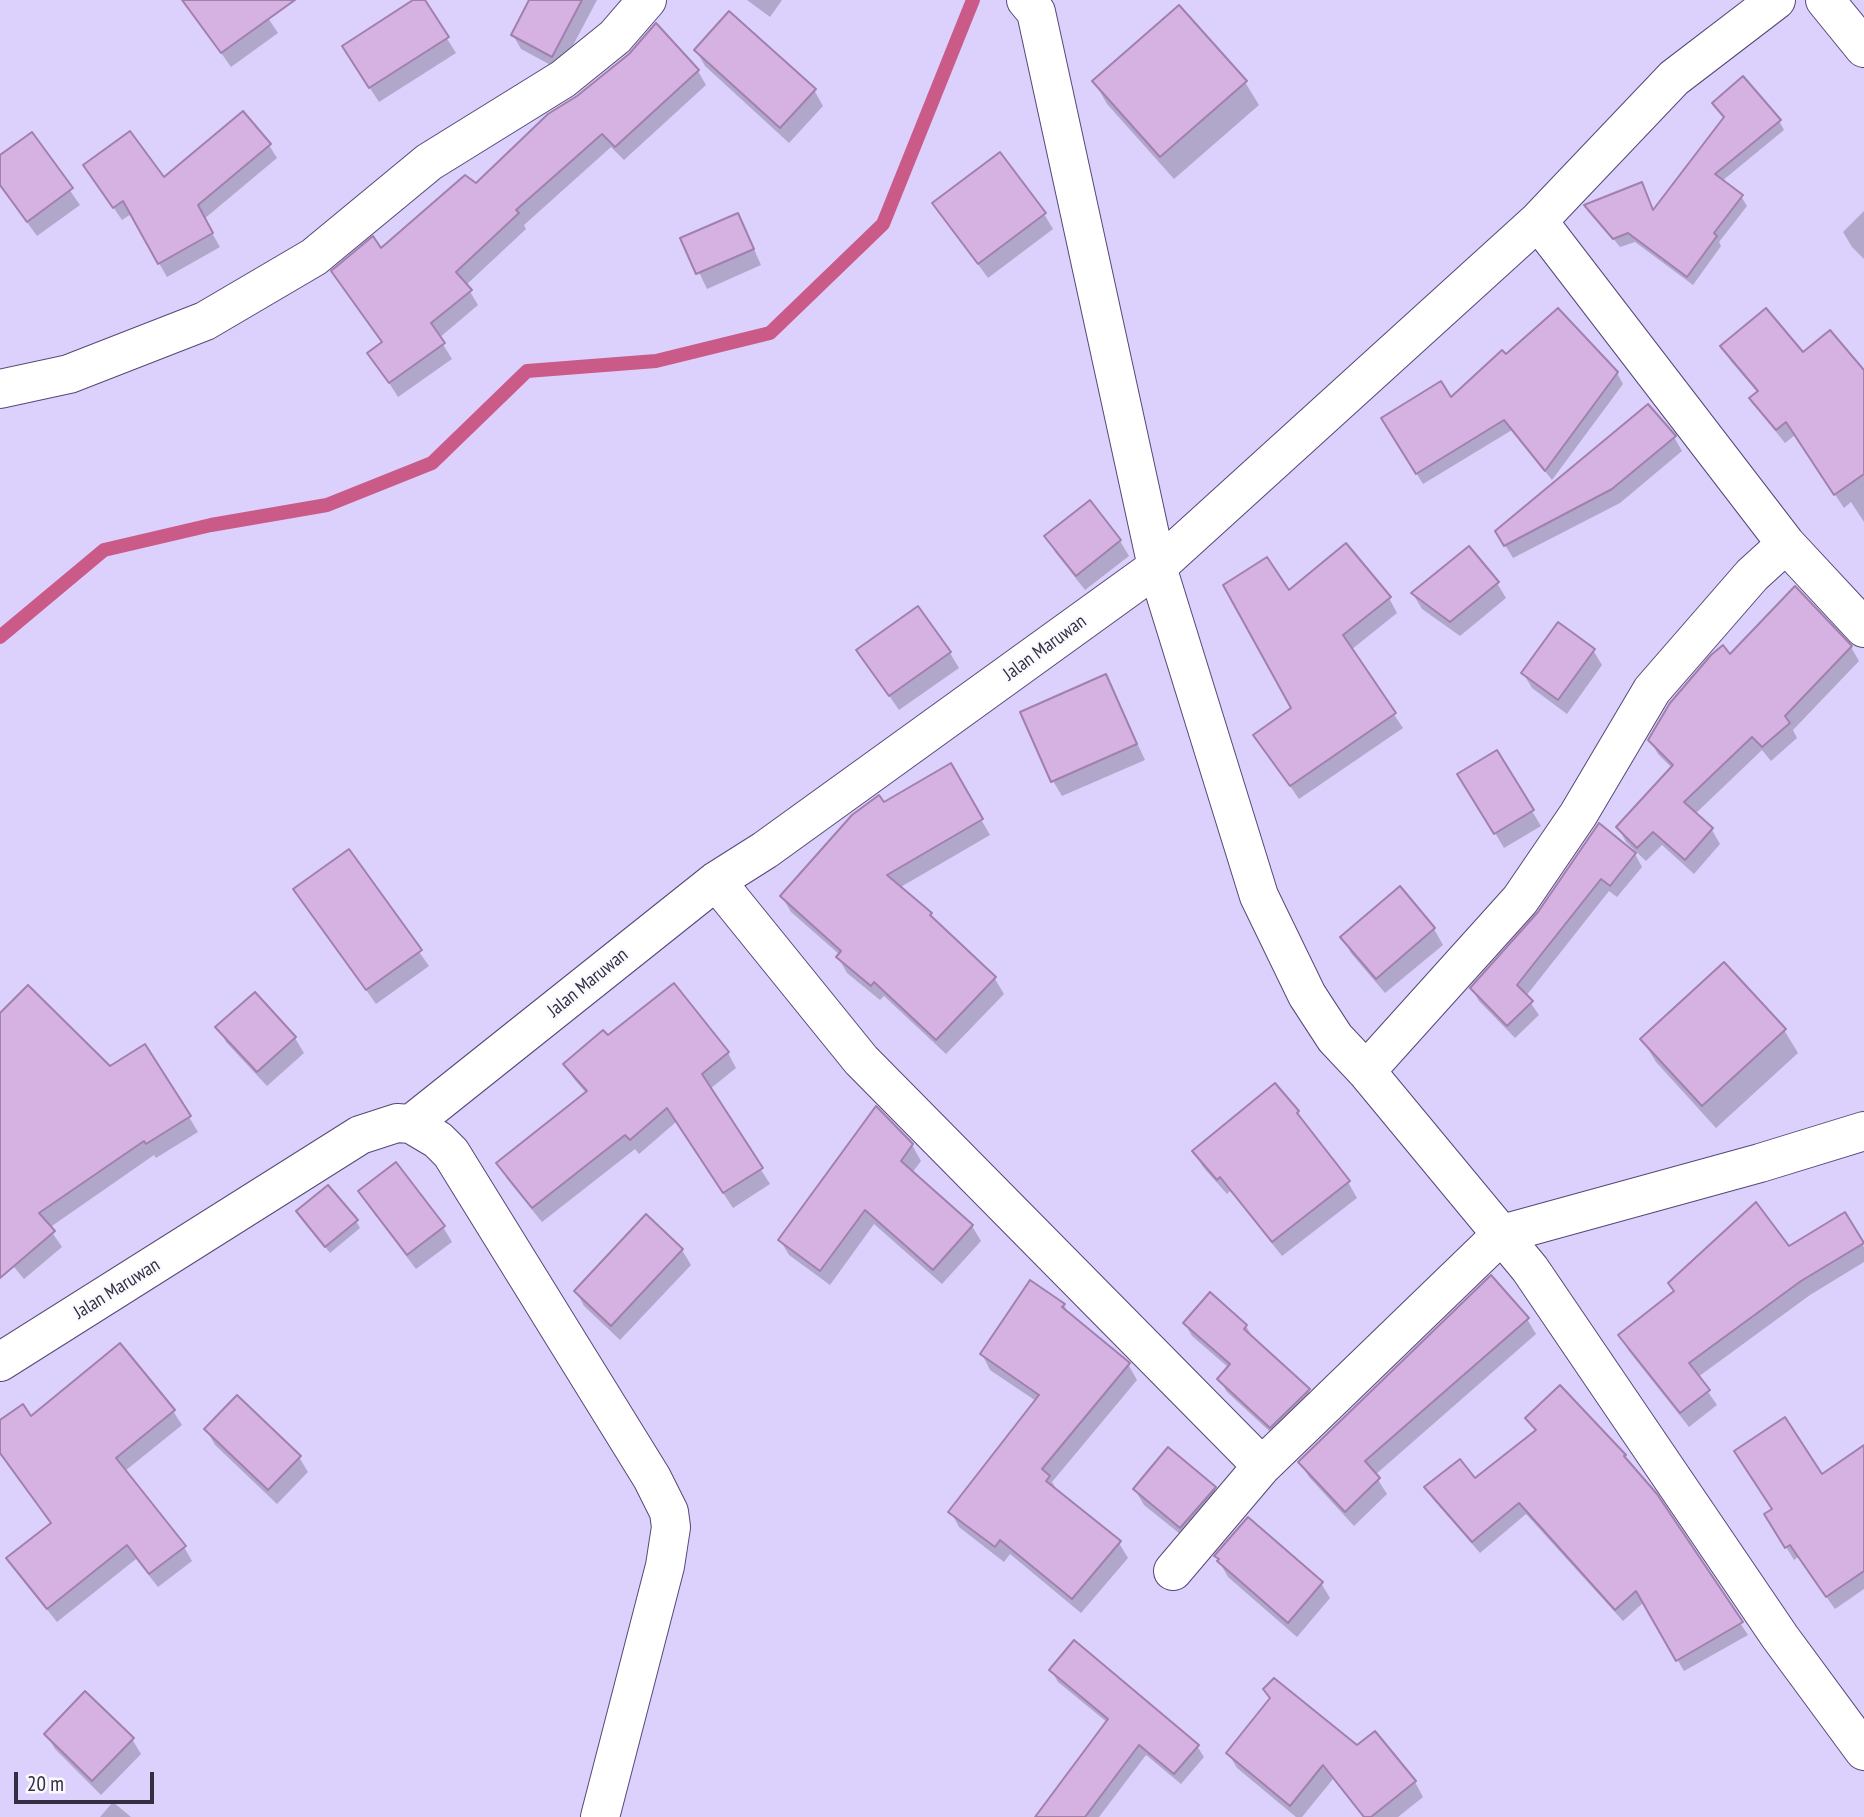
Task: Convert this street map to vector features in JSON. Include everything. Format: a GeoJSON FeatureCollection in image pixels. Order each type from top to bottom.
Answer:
{"type":"FeatureCollection","features":[{"type":"Feature","properties":{"kind":"street"},"geometry":{"type":"LineString","coordinates":[[0,389],[69,374],[205,321],[314,257],[429,162],[563,79],[615,37],[647,0]]}},
{"type":"Feature","properties":{"kind":"street"},"geometry":{"type":"LineString","coordinates":[[1026,0],[1036,12],[1157,567],[1259,897],[1307,995],[1335,1038],[1366,1071],[1530,1269],[1780,1637],[1864,1751]]}},
{"type":"Feature","properties":{"kind":"street","name":"Jalan Maruwan"},"geometry":{"type":"LineString","coordinates":[[0,1362],[360,1135],[397,1123],[411,1124],[716,881],[765,850],[1157,567],[1538,221],[1674,78],[1776,0]]}},
{"type":"Feature","properties":{"kind":"street"},"geometry":{"type":"LineString","coordinates":[[1825,0],[1864,48]]}},
{"type":"Feature","properties":{"kind":"street"},"geometry":{"type":"LineString","coordinates":[[1538,221],[1786,544],[1864,628]]}},
{"type":"Feature","properties":{"kind":"street"},"geometry":{"type":"LineString","coordinates":[[1366,1071],[1520,900],[1578,815],[1653,690],[1752,575],[1786,544]]}},
{"type":"Feature","properties":{"kind":"street"},"geometry":{"type":"LineString","coordinates":[[716,881],[861,1060],[1262,1466]]}},
{"type":"Feature","properties":{"kind":"street"},"geometry":{"type":"LineString","coordinates":[[411,1124],[438,1140],[451,1153],[652,1478],[669,1512],[671,1527],[665,1566],[600,1817]]}},
{"type":"Feature","properties":{"kind":"street"},"geometry":{"type":"LineString","coordinates":[[1173,1571],[1262,1466],[1502,1234],[1760,1163],[1864,1131]]}},
{"type":"Feature","properties":{"kind":"building"},"geometry":{"type":"Polygon","coordinates":[[[182,0],[295,0],[221,53],[182,0]]]}},
{"type":"Feature","properties":{"kind":"building"},"geometry":{"type":"Polygon","coordinates":[[[413,0],[425,0],[449,37],[369,88],[342,46],[413,0]]]}},
{"type":"Feature","properties":{"kind":"building"},"geometry":{"type":"Polygon","coordinates":[[[529,0],[582,0],[552,57],[511,35],[529,0]]]}},
{"type":"Feature","properties":{"kind":"building"},"geometry":{"type":"Polygon","coordinates":[[[1179,5],[1247,81],[1160,157],[1092,81],[1179,5]]]}},
{"type":"Feature","properties":{"kind":"building"},"geometry":{"type":"Polygon","coordinates":[[[729,11],[816,89],[780,128],[694,50],[729,11]]]}},
{"type":"Feature","properties":{"kind":"building"},"geometry":{"type":"Polygon","coordinates":[[[656,23],[699,70],[615,147],[602,134],[516,210],[519,213],[456,272],[472,290],[431,323],[445,343],[389,383],[367,353],[382,342],[331,271],[373,236],[381,248],[465,175],[476,183],[548,114],[577,96],[629,54],[656,23]]]}},
{"type":"Feature","properties":{"kind":"building"},"geometry":{"type":"Polygon","coordinates":[[[1743,76],[1781,120],[1715,174],[1743,195],[1714,233],[1717,236],[1687,277],[1628,233],[1613,239],[1584,205],[1642,182],[1653,210],[1724,117],[1712,103],[1743,76]]]}},
{"type":"Feature","properties":{"kind":"building"},"geometry":{"type":"Polygon","coordinates":[[[243,111],[271,144],[198,205],[213,233],[158,264],[123,201],[113,208],[83,165],[130,131],[164,177],[243,111]]]}},
{"type":"Feature","properties":{"kind":"building"},"geometry":{"type":"Polygon","coordinates":[[[32,132],[73,188],[27,222],[0,185],[0,155],[32,132]]]}},
{"type":"Feature","properties":{"kind":"building"},"geometry":{"type":"Polygon","coordinates":[[[1000,152],[1046,213],[978,264],[932,203],[1000,152]]]}},
{"type":"Feature","properties":{"kind":"building"},"geometry":{"type":"Polygon","coordinates":[[[738,213],[754,249],[696,274],[680,238],[738,213]]]}},
{"type":"Feature","properties":{"kind":"building"},"geometry":{"type":"Polygon","coordinates":[[[1558,308],[1618,372],[1545,471],[1504,420],[1416,474],[1381,418],[1441,381],[1451,397],[1502,350],[1506,354],[1558,308]]]}},
{"type":"Feature","properties":{"kind":"building"},"geometry":{"type":"Polygon","coordinates":[[[1766,308],[1803,352],[1830,330],[1864,370],[1864,474],[1834,495],[1786,422],[1776,430],[1749,398],[1758,391],[1720,346],[1766,308]]]}},
{"type":"Feature","properties":{"kind":"building"},"geometry":{"type":"Polygon","coordinates":[[[1648,404],[1676,436],[1612,489],[1504,546],[1495,531],[1648,404]]]}},
{"type":"Feature","properties":{"kind":"building"},"geometry":{"type":"Polygon","coordinates":[[[1090,500],[1121,540],[1076,576],[1044,536],[1090,500]]]}},
{"type":"Feature","properties":{"kind":"building"},"geometry":{"type":"Polygon","coordinates":[[[1346,543],[1391,597],[1343,635],[1396,713],[1290,786],[1253,735],[1291,708],[1223,585],[1267,557],[1289,590],[1346,543]]]}},
{"type":"Feature","properties":{"kind":"building"},"geometry":{"type":"Polygon","coordinates":[[[1469,546],[1499,582],[1450,622],[1411,593],[1469,546]]]}},
{"type":"Feature","properties":{"kind":"building"},"geometry":{"type":"Polygon","coordinates":[[[1795,586],[1852,646],[1785,716],[1790,723],[1762,747],[1752,737],[1684,802],[1713,828],[1685,860],[1653,832],[1637,848],[1616,827],[1673,765],[1648,740],[1670,703],[1711,655],[1723,645],[1730,654],[1795,586]]]}},
{"type":"Feature","properties":{"kind":"building"},"geometry":{"type":"Polygon","coordinates":[[[918,606],[951,652],[889,696],[856,650],[918,606]]]}},
{"type":"Feature","properties":{"kind":"building"},"geometry":{"type":"Polygon","coordinates":[[[1558,622],[1595,649],[1558,700],[1521,673],[1558,622]]]}},
{"type":"Feature","properties":{"kind":"building"},"geometry":{"type":"Polygon","coordinates":[[[1106,674],[1137,744],[1051,782],[1020,712],[1106,674]]]}},
{"type":"Feature","properties":{"kind":"building"},"geometry":{"type":"Polygon","coordinates":[[[1497,750],[1534,810],[1494,834],[1457,774],[1497,750]]]}},
{"type":"Feature","properties":{"kind":"building"},"geometry":{"type":"Polygon","coordinates":[[[951,763],[983,819],[887,875],[932,913],[930,915],[996,977],[936,1040],[874,982],[871,986],[836,957],[841,951],[780,896],[852,815],[879,795],[884,802],[951,763]]]}},
{"type":"Feature","properties":{"kind":"building"},"geometry":{"type":"Polygon","coordinates":[[[1599,823],[1636,853],[1610,886],[1601,879],[1517,985],[1533,1001],[1507,1026],[1470,988],[1538,912],[1599,823]]]}},
{"type":"Feature","properties":{"kind":"building"},"geometry":{"type":"Polygon","coordinates":[[[349,849],[422,950],[366,990],[293,889],[349,849]]]}},
{"type":"Feature","properties":{"kind":"building"},"geometry":{"type":"Polygon","coordinates":[[[1400,886],[1435,928],[1376,979],[1340,937],[1400,886]]]}},
{"type":"Feature","properties":{"kind":"building"},"geometry":{"type":"Polygon","coordinates":[[[1724,962],[1786,1029],[1702,1106],[1640,1039],[1724,962]]]}},
{"type":"Feature","properties":{"kind":"building"},"geometry":{"type":"Polygon","coordinates":[[[674,983],[729,1052],[702,1074],[763,1168],[723,1193],[667,1108],[630,1140],[625,1135],[532,1208],[496,1163],[587,1091],[563,1064],[603,1030],[608,1035],[674,983]]]}},
{"type":"Feature","properties":{"kind":"building"},"geometry":{"type":"Polygon","coordinates":[[[28,985],[110,1066],[145,1044],[191,1116],[146,1144],[144,1141],[39,1213],[55,1231],[0,1278],[0,1013],[28,985]]]}},
{"type":"Feature","properties":{"kind":"building"},"geometry":{"type":"Polygon","coordinates":[[[255,992],[296,1037],[257,1072],[215,1027],[255,992]]]}},
{"type":"Feature","properties":{"kind":"building"},"geometry":{"type":"Polygon","coordinates":[[[1275,1083],[1350,1181],[1272,1242],[1220,1177],[1217,1180],[1192,1151],[1275,1083]]]}},
{"type":"Feature","properties":{"kind":"building"},"geometry":{"type":"Polygon","coordinates":[[[876,1106],[913,1144],[901,1161],[973,1225],[933,1270],[865,1210],[820,1271],[778,1240],[876,1106]]]}},
{"type":"Feature","properties":{"kind":"building"},"geometry":{"type":"Polygon","coordinates":[[[396,1162],[445,1226],[407,1255],[358,1191],[396,1162]]]}},
{"type":"Feature","properties":{"kind":"building"},"geometry":{"type":"Polygon","coordinates":[[[328,1185],[358,1220],[325,1247],[296,1211],[328,1185]]]}},
{"type":"Feature","properties":{"kind":"building"},"geometry":{"type":"Polygon","coordinates":[[[1756,1202],[1789,1246],[1845,1212],[1864,1243],[1801,1281],[1689,1363],[1710,1390],[1680,1413],[1618,1335],[1674,1291],[1668,1283],[1756,1202]]]}},
{"type":"Feature","properties":{"kind":"building"},"geometry":{"type":"Polygon","coordinates":[[[646,1214],[683,1249],[611,1326],[574,1291],[646,1214]]]}},
{"type":"Feature","properties":{"kind":"building"},"geometry":{"type":"Polygon","coordinates":[[[1491,1275],[1529,1318],[1365,1461],[1380,1478],[1345,1512],[1298,1462],[1491,1275]]]}},
{"type":"Feature","properties":{"kind":"building"},"geometry":{"type":"Polygon","coordinates":[[[1030,1280],[1065,1304],[1062,1307],[1130,1363],[1042,1469],[1050,1476],[1046,1481],[1121,1541],[1072,1599],[1000,1540],[995,1547],[948,1512],[1039,1395],[980,1354],[1030,1280]]]}},
{"type":"Feature","properties":{"kind":"building"},"geometry":{"type":"Polygon","coordinates":[[[1210,1292],[1247,1325],[1244,1329],[1310,1389],[1270,1428],[1217,1379],[1230,1364],[1183,1323],[1210,1292]]]}},
{"type":"Feature","properties":{"kind":"building"},"geometry":{"type":"Polygon","coordinates":[[[120,1343],[175,1410],[116,1458],[186,1546],[149,1574],[127,1545],[47,1609],[6,1558],[51,1523],[0,1453],[0,1420],[23,1404],[31,1416],[120,1343]]]}},
{"type":"Feature","properties":{"kind":"building"},"geometry":{"type":"Polygon","coordinates":[[[1560,1385],[1626,1455],[1624,1456],[1657,1494],[1743,1622],[1676,1661],[1636,1591],[1615,1610],[1519,1503],[1472,1542],[1424,1487],[1460,1459],[1475,1478],[1536,1430],[1525,1418],[1560,1385]]]}},
{"type":"Feature","properties":{"kind":"building"},"geometry":{"type":"Polygon","coordinates":[[[237,1395],[301,1456],[268,1490],[204,1429],[237,1395]]]}},
{"type":"Feature","properties":{"kind":"building"},"geometry":{"type":"Polygon","coordinates":[[[1785,1417],[1822,1474],[1864,1445],[1864,1571],[1826,1597],[1790,1545],[1785,1548],[1764,1514],[1772,1509],[1734,1451],[1785,1417]]]}},
{"type":"Feature","properties":{"kind":"building"},"geometry":{"type":"Polygon","coordinates":[[[1168,1447],[1216,1487],[1180,1528],[1133,1489],[1168,1447]]]}},
{"type":"Feature","properties":{"kind":"building"},"geometry":{"type":"Polygon","coordinates":[[[1248,1517],[1323,1582],[1288,1623],[1214,1556],[1248,1517]]]}},
{"type":"Feature","properties":{"kind":"building"},"geometry":{"type":"Polygon","coordinates":[[[1074,1640],[1199,1745],[1174,1774],[1139,1745],[1085,1817],[1035,1817],[1108,1719],[1049,1670],[1074,1640]]]}},
{"type":"Feature","properties":{"kind":"building"},"geometry":{"type":"Polygon","coordinates":[[[1274,1678],[1357,1745],[1375,1731],[1416,1781],[1371,1817],[1364,1817],[1323,1765],[1290,1806],[1226,1753],[1270,1698],[1263,1689],[1274,1678]]]}},
{"type":"Feature","properties":{"kind":"building"},"geometry":{"type":"Polygon","coordinates":[[[85,1691],[134,1738],[92,1781],[44,1734],[85,1691]]]}},
{"type":"Feature","properties":{"kind":"waterway"},"geometry":{"type":"LineString","coordinates":[[0,637],[104,550],[211,525],[327,505],[432,463],[527,371],[656,361],[770,333],[883,224],[973,0]]}}]}
